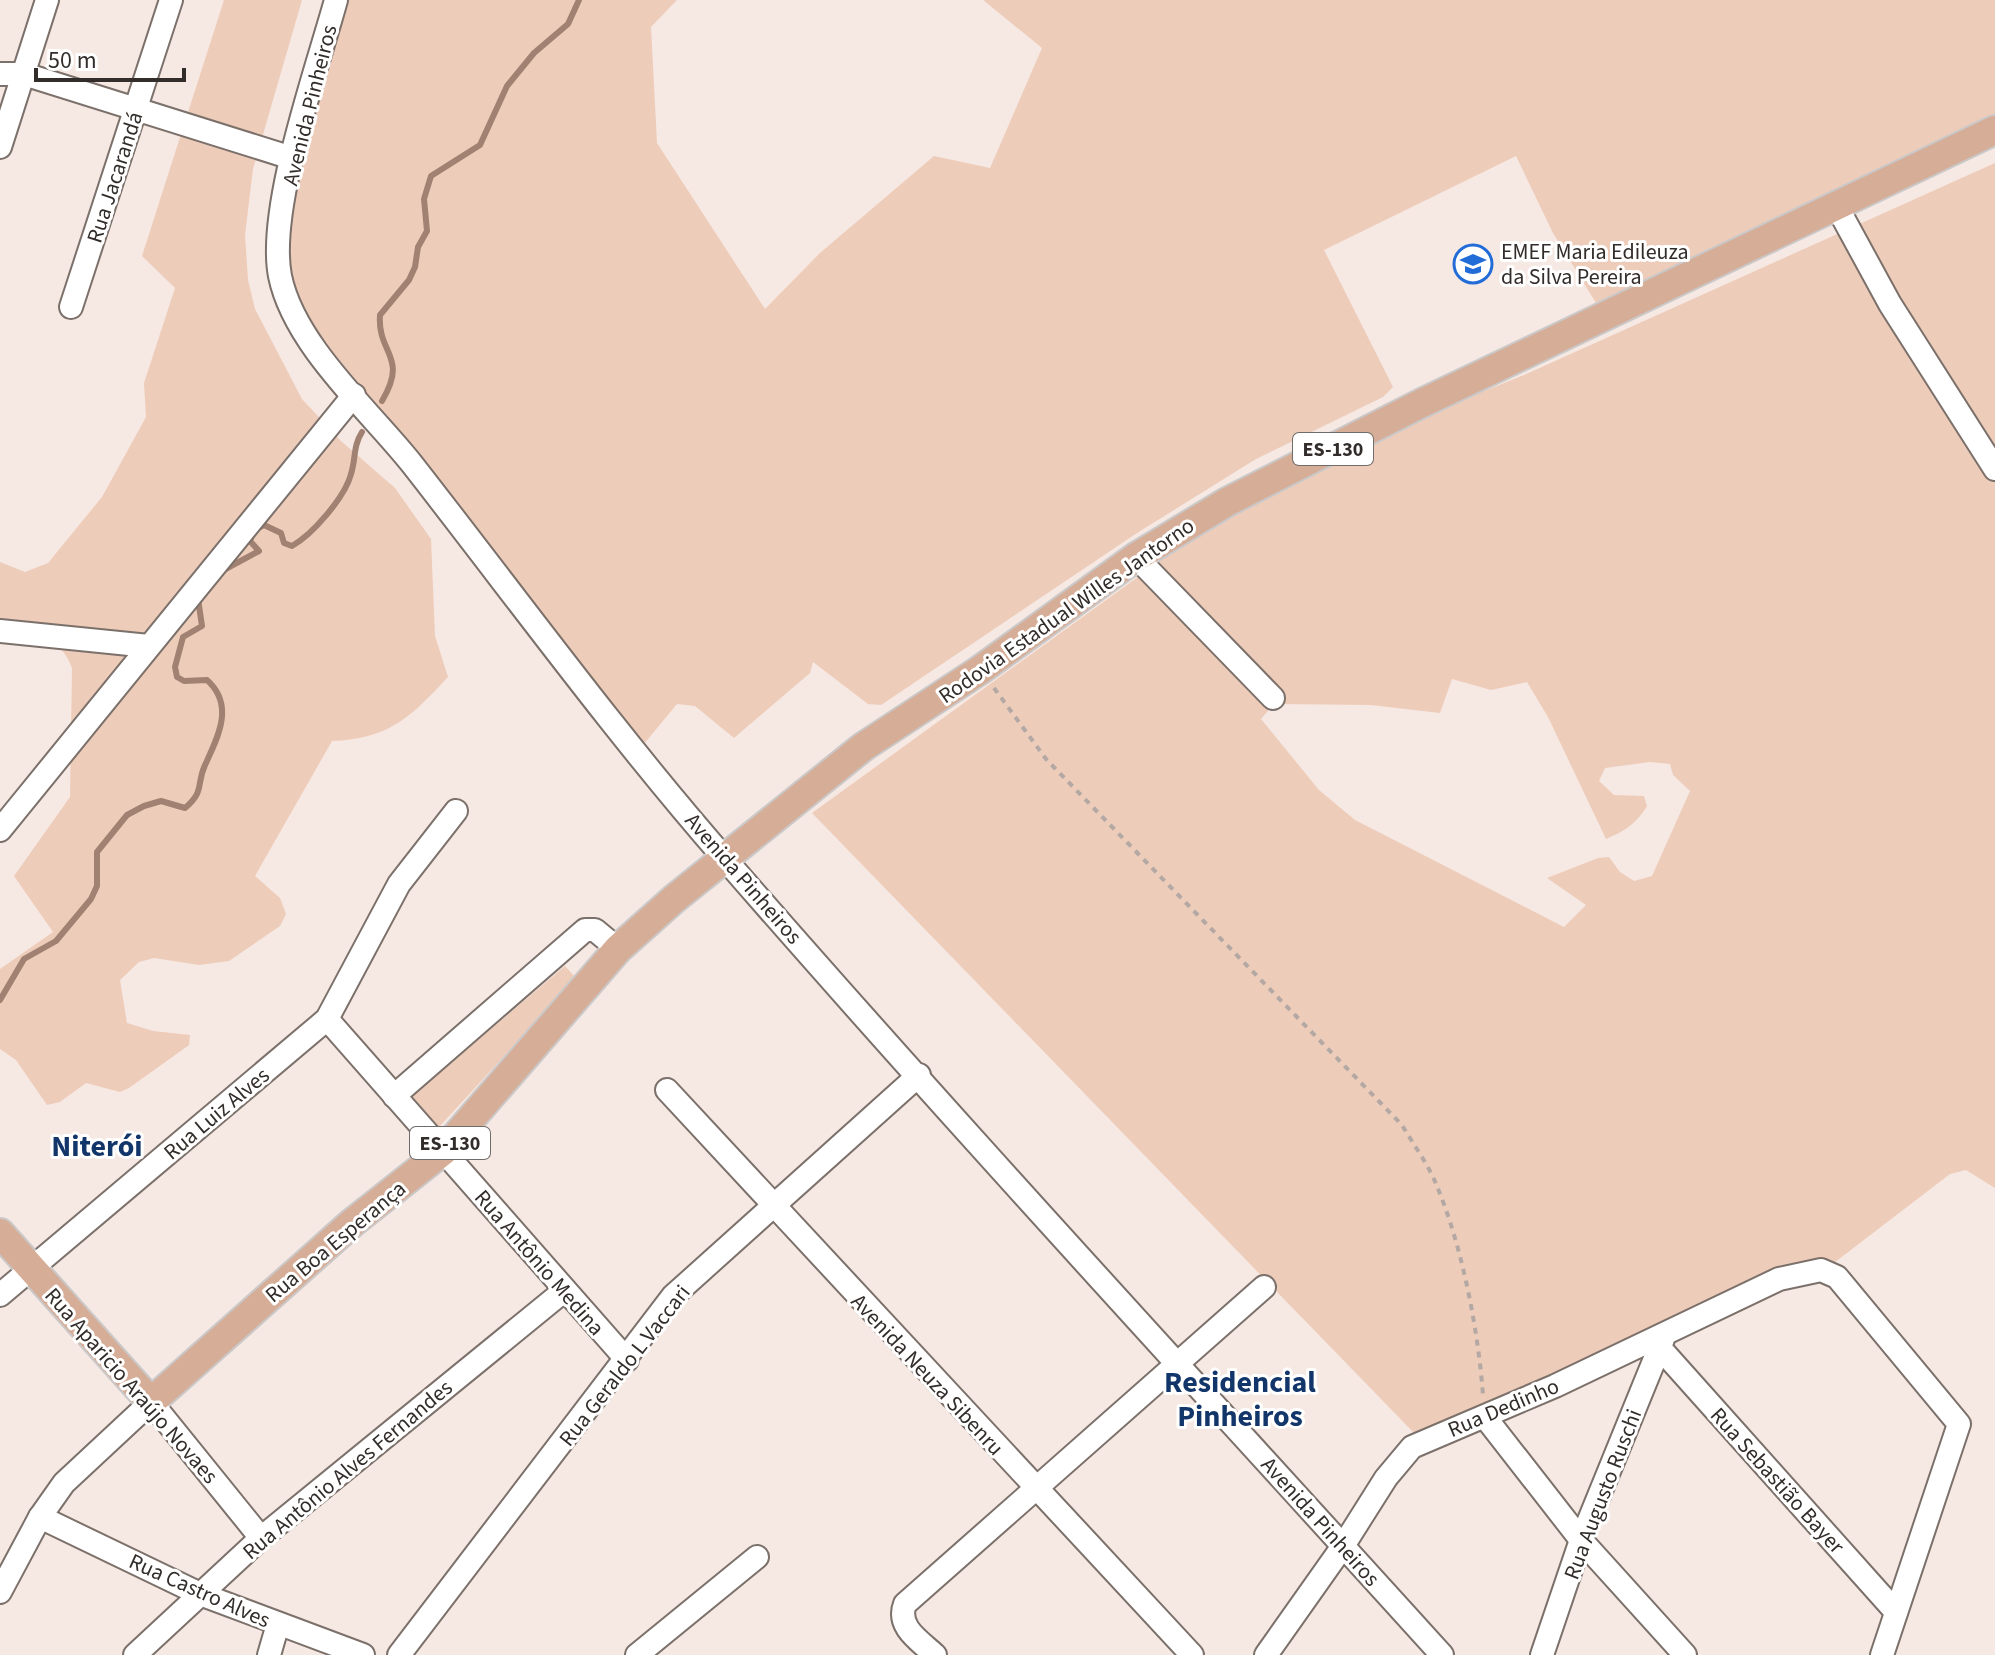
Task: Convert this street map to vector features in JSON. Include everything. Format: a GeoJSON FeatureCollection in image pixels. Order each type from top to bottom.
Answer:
{"type":"FeatureCollection","features":[{"type":"Feature","properties":{"kind":"main road","name":"Rodovia Estadual Willes Jantorno"},"geometry":{"type":"LineString","coordinates":[[723,857],[863,747],[980,670],[1136,557],[1227,502],[1422,403],[1995,130]]}},
{"type":"Feature","properties":{"kind":"main road","name":"Rua Boa Esperança"},"geometry":{"type":"LineString","coordinates":[[151,1402],[352,1223],[443,1151],[618,949],[723,857]]}},
{"type":"Feature","properties":{"kind":"main road","name":"Rua Aparicio Araújo Novaes"},"geometry":{"type":"LineString","coordinates":[[0,1233],[151,1402]]}},
{"type":"Feature","properties":{"kind":"street"},"geometry":{"type":"LineString","coordinates":[[0,147],[47,0]]}},
{"type":"Feature","properties":{"kind":"street","name":"Rua Jacarandá"},"geometry":{"type":"LineString","coordinates":[[71,307],[171,0]]}},
{"type":"Feature","properties":{"kind":"street","name":"Avenida Pinheiros"},"geometry":{"type":"LineString","coordinates":[[336,0],[292,158],[279,242],[280,276],[293,312],[354,395],[412,464],[589,694],[723,857],[1442,1655]]}},
{"type":"Feature","properties":{"kind":"street"},"geometry":{"type":"LineString","coordinates":[[0,74],[24,74],[136,112],[292,158]]}},
{"type":"Feature","properties":{"kind":"street"},"geometry":{"type":"LineString","coordinates":[[1836,205],[1890,304],[1995,469]]}},
{"type":"Feature","properties":{"kind":"street"},"geometry":{"type":"LineString","coordinates":[[0,830],[354,395]]}},
{"type":"Feature","properties":{"kind":"street"},"geometry":{"type":"LineString","coordinates":[[1136,557],[1273,698]]}},
{"type":"Feature","properties":{"kind":"street"},"geometry":{"type":"LineString","coordinates":[[0,631],[149,646]]}},
{"type":"Feature","properties":{"kind":"street"},"geometry":{"type":"LineString","coordinates":[[327,1019],[399,884],[456,811]]}},
{"type":"Feature","properties":{"kind":"street"},"geometry":{"type":"LineString","coordinates":[[394,1096],[585,930],[595,930],[618,949]]}},
{"type":"Feature","properties":{"kind":"street","name":"Rua Antônio Medina"},"geometry":{"type":"LineString","coordinates":[[327,1019],[627,1360]]}},
{"type":"Feature","properties":{"kind":"street","name":"Rua Luiz Alves"},"geometry":{"type":"LineString","coordinates":[[0,1295],[327,1019]]}},
{"type":"Feature","properties":{"kind":"street","name":"Rua Geraldo L Vaccari"},"geometry":{"type":"LineString","coordinates":[[399,1655],[673,1296],[919,1075]]}},
{"type":"Feature","properties":{"kind":"street","name":"Avenida Neuza Sibenru"},"geometry":{"type":"LineString","coordinates":[[667,1090],[1033,1488],[1192,1655]]}},
{"type":"Feature","properties":{"kind":"street","name":"Rua Dedinho"},"geometry":{"type":"LineString","coordinates":[[1266,1655],[1406,1453],[1422,1441],[1662,1341],[1779,1279],[1827,1270],[1956,1417],[1958,1431],[1896,1612]]}},
{"type":"Feature","properties":{"kind":"street"},"geometry":{"type":"LineString","coordinates":[[935,1655],[904,1625],[902,1612],[905,1604],[1264,1287]]}},
{"type":"Feature","properties":{"kind":"street","name":"Rua Antônio Alves Fernandes"},"geometry":{"type":"LineString","coordinates":[[135,1655],[261,1538],[565,1290]]}},
{"type":"Feature","properties":{"kind":"street","name":"Rua Augusto Ruschi"},"geometry":{"type":"LineString","coordinates":[[1542,1655],[1581,1540],[1662,1341]]}},
{"type":"Feature","properties":{"kind":"street","name":"Rua Sebastião Bayer"},"geometry":{"type":"LineString","coordinates":[[1662,1341],[1896,1612]]}},
{"type":"Feature","properties":{"kind":"street","name":"Rua Boa Esperança"},"geometry":{"type":"LineString","coordinates":[[1,1586],[40,1517],[74,1473],[151,1402]]}},
{"type":"Feature","properties":{"kind":"street","name":"Rua Aparicio Araújo Novaes"},"geometry":{"type":"LineString","coordinates":[[151,1402],[261,1538]]}},
{"type":"Feature","properties":{"kind":"street"},"geometry":{"type":"LineString","coordinates":[[1485,1417],[1581,1540],[1685,1655]]}},
{"type":"Feature","properties":{"kind":"street","name":"Rua Castro Alves"},"geometry":{"type":"LineString","coordinates":[[40,1517],[200,1594],[363,1655]]}},
{"type":"Feature","properties":{"kind":"street"},"geometry":{"type":"LineString","coordinates":[[637,1655],[757,1557]]}},
{"type":"Feature","properties":{"kind":"street"},"geometry":{"type":"LineString","coordinates":[[1882,1655],[1896,1612]]}},
{"type":"Feature","properties":{"kind":"street"},"geometry":{"type":"LineString","coordinates":[[269,1655],[278,1624]]}},
{"type":"Feature","properties":{"kind":"path"},"geometry":{"type":"LineString","coordinates":[[980,670],[1046,759],[1402,1125],[1436,1183],[1456,1246],[1481,1363],[1485,1417]]}},
{"type":"Feature","properties":{"kind":"shaded area"},"geometry":{"type":"Polygon","coordinates":[[[224,0],[302,0],[253,169],[245,235],[248,280],[255,309],[302,399],[341,441],[395,488],[431,539],[435,636],[448,677],[398,723],[369,736],[332,741],[255,876],[280,898],[286,914],[280,926],[229,961],[199,965],[154,958],[139,962],[120,980],[127,1023],[153,1031],[190,1035],[189,1045],[120,1092],[86,1083],[60,1102],[47,1105],[16,1060],[0,1049],[0,969],[53,932],[14,876],[70,797],[72,668],[60,648],[44,639],[0,633],[0,562],[25,572],[48,563],[102,497],[146,417],[144,383],[175,288],[142,256],[224,0]]]}},
{"type":"Feature","properties":{"kind":"shaded area"},"geometry":{"type":"Polygon","coordinates":[[[338,0],[677,0],[651,27],[657,143],[765,309],[820,253],[934,156],[990,168],[1042,48],[983,0],[1995,0],[1995,121],[1596,303],[1553,233],[1516,156],[1324,250],[1393,387],[1383,397],[1256,459],[1137,533],[881,705],[868,704],[813,662],[810,673],[734,738],[695,706],[677,704],[643,745],[612,703],[533,619],[367,420],[291,292],[287,227],[338,0]]]}},
{"type":"Feature","properties":{"kind":"shaded area"},"geometry":{"type":"Polygon","coordinates":[[[1995,163],[1995,1188],[1966,1170],[1950,1174],[1826,1269],[1648,1338],[1417,1436],[812,813],[1142,574],[1146,562],[1332,452],[1524,375],[1995,163]],[[1452,679],[1440,713],[1371,705],[1274,704],[1261,719],[1319,790],[1355,820],[1564,927],[1586,905],[1547,878],[1598,858],[1609,857],[1620,872],[1634,881],[1652,876],[1690,791],[1673,775],[1670,764],[1650,762],[1605,768],[1599,781],[1614,795],[1644,796],[1647,806],[1630,826],[1606,839],[1548,717],[1527,682],[1491,690],[1452,679]]]}},
{"type":"Feature","properties":{"kind":"shaded area"},"geometry":{"type":"Polygon","coordinates":[[[565,966],[576,978],[439,1127],[412,1096],[565,966]]]}},
{"type":"Feature","properties":{"kind":"waterway"},"geometry":{"type":"LineString","coordinates":[[382,401],[393,374],[380,328],[380,315],[409,280],[415,267],[418,247],[427,231],[424,199],[431,176],[480,145],[507,86],[534,53],[568,24],[579,0]]}},
{"type":"Feature","properties":{"kind":"waterway"},"geometry":{"type":"LineString","coordinates":[[220,572],[259,551],[250,541],[254,530],[264,525],[281,533],[284,543],[292,546],[318,524],[348,483],[362,432]]}},
{"type":"Feature","properties":{"kind":"waterway"},"geometry":{"type":"LineString","coordinates":[[0,1000],[24,959],[56,941],[91,899],[97,886],[97,852],[127,815],[161,801],[185,808],[198,792],[202,772],[219,732],[222,710],[220,700],[207,680],[184,681],[177,677],[175,667],[183,637],[202,626],[198,599]]}},
{"type":"Feature","properties":{"kind":"place","name":"EMEF Maria Edileuza da Silva Pereira"},"geometry":{"type":"Point","coordinates":[1473,264]}},
{"type":"Feature","properties":{"kind":"district","name":"Niterói"},"geometry":{"type":"Point","coordinates":[97,1146]}},
{"type":"Feature","properties":{"kind":"district","name":"Residencial Pinheiros"},"geometry":{"type":"Point","coordinates":[1240,1399]}}]}
